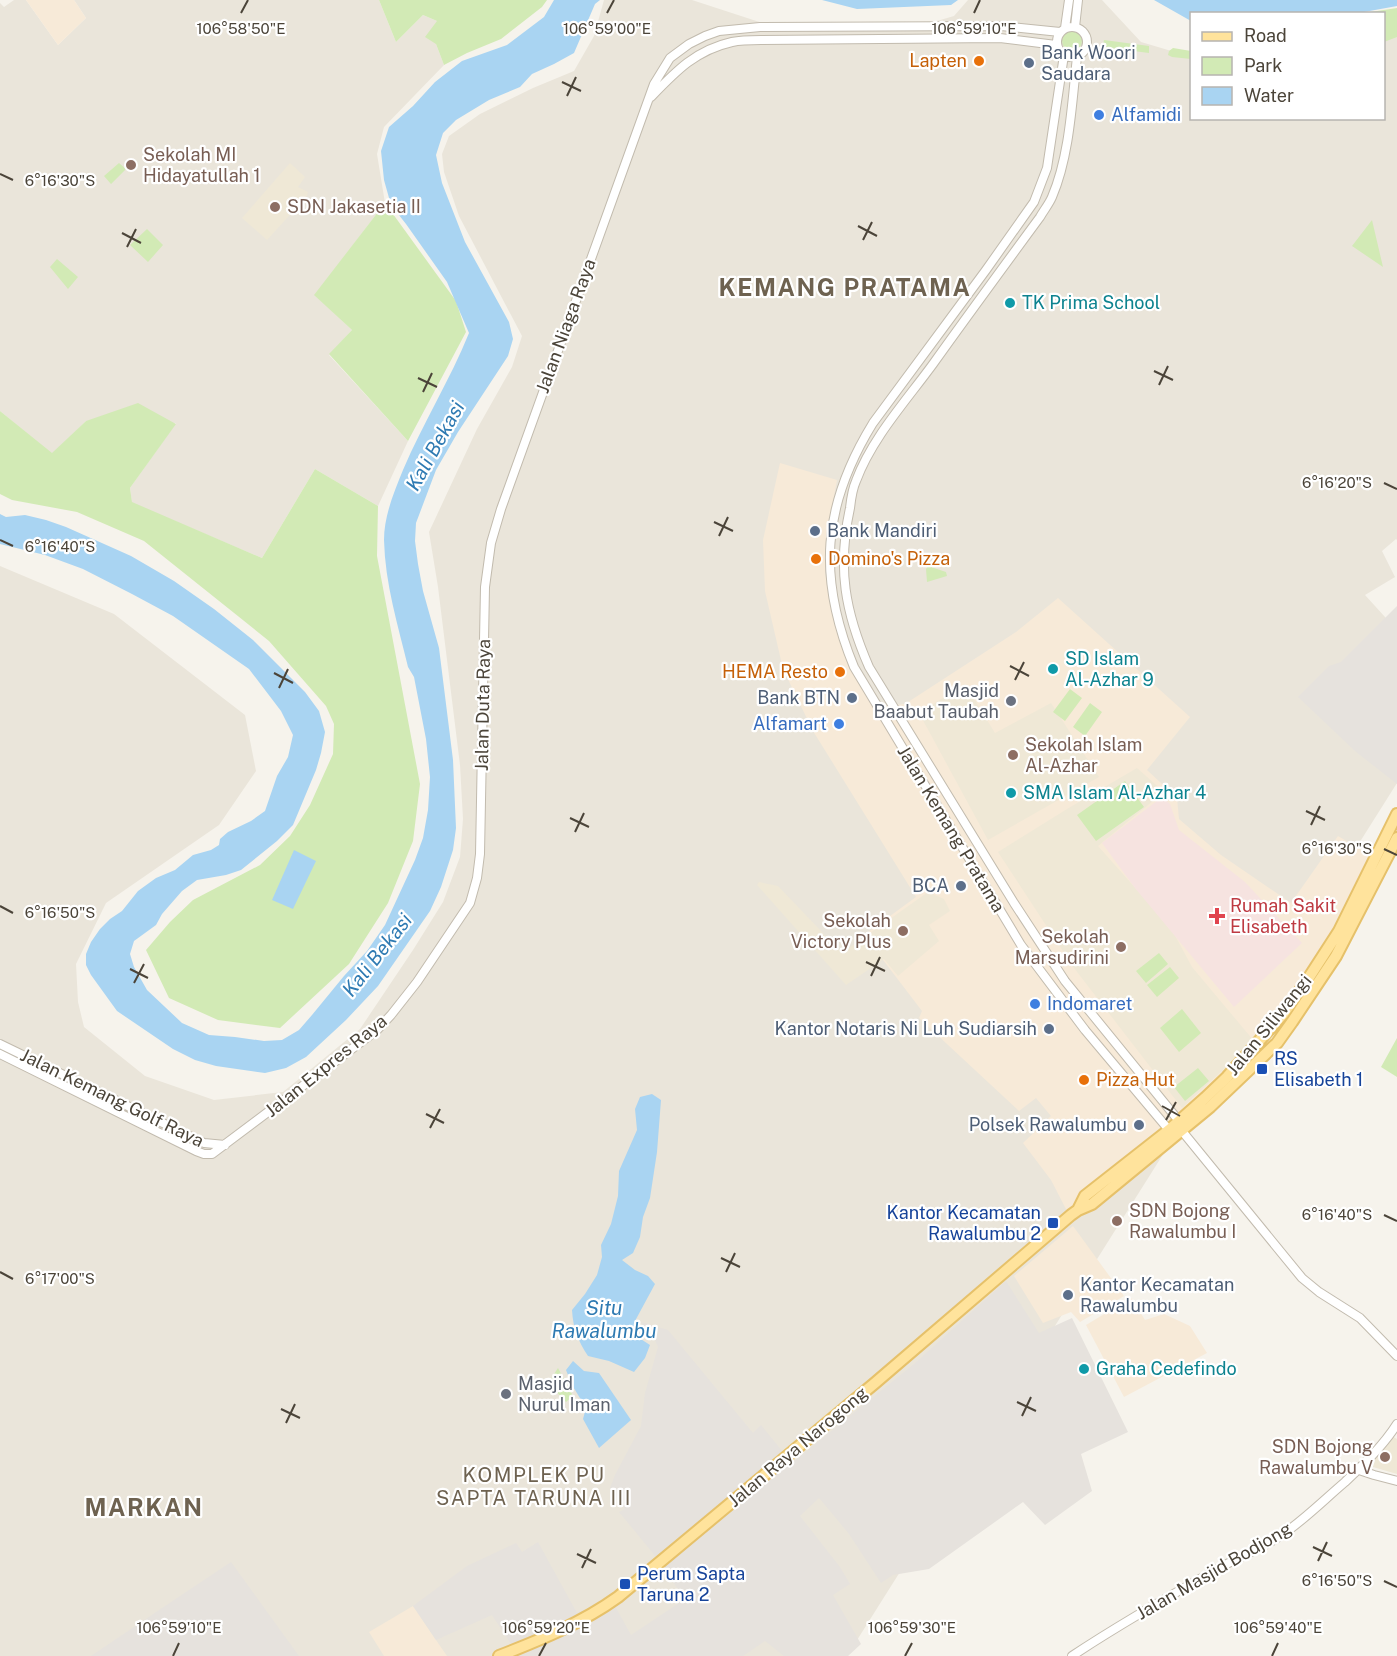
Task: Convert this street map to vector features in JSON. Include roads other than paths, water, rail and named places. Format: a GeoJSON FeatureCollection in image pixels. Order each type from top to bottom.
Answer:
{"type":"FeatureCollection","features":[{"type":"Feature","properties":{"kind":"main road","name":"Jalan Siliwangi"},"geometry":{"type":"LineString","coordinates":[[1148,1152],[1169,1130],[1180,1126],[1283,1014],[1339,931],[1397,814]]}},
{"type":"Feature","properties":{"kind":"main road","name":"Jalan Siliwangi"},"geometry":{"type":"LineString","coordinates":[[1148,1152],[1180,1126],[1210,1107],[1277,1043],[1336,956],[1397,838]]}},
{"type":"Feature","properties":{"kind":"main road","name":"Jalan Raya Narogong"},"geometry":{"type":"LineString","coordinates":[[499,1656],[555,1633],[618,1597],[875,1383],[1078,1209],[1092,1204],[1148,1152]]}},
{"type":"Feature","properties":{"kind":"street"},"geometry":{"type":"LineString","coordinates":[[1063,30],[1075,27],[1084,32],[1087,43],[1083,53],[1077,57],[1068,57],[1056,45],[1057,38],[1063,30],[1069,0]]}},
{"type":"Feature","properties":{"kind":"street"},"geometry":{"type":"LineString","coordinates":[[1075,27],[1078,0]]}},
{"type":"Feature","properties":{"kind":"street","name":"Jalan Niaga Raya"},"geometry":{"type":"LineString","coordinates":[[488,555],[501,509],[654,84],[670,58],[689,44],[719,31],[760,27],[1000,26],[1063,30]]}},
{"type":"Feature","properties":{"kind":"street","name":"Jalan Niaga Raya"},"geometry":{"type":"LineString","coordinates":[[649,99],[691,59],[733,42],[1000,38],[1056,45]]}},
{"type":"Feature","properties":{"kind":"street","name":"Jalan Kemang Pratama"},"geometry":{"type":"LineString","coordinates":[[1064,55],[1047,168],[1034,202],[858,446],[837,501],[830,549],[830,578],[844,644],[854,667],[1000,911],[1021,945],[1085,1030],[1169,1130]]}},
{"type":"Feature","properties":{"kind":"street","name":"Jalan Kemang Pratama"},"geometry":{"type":"LineString","coordinates":[[1077,57],[1064,158],[1051,200],[878,438],[855,483],[844,538],[844,589],[851,620],[869,667],[1014,903],[1065,981],[1170,1110],[1180,1126]]}},
{"type":"Feature","properties":{"kind":"street","name":"Jalan Duta Raya"},"geometry":{"type":"LineString","coordinates":[[480,854],[485,587],[488,555]]}},
{"type":"Feature","properties":{"kind":"street","name":"Jalan Expres Raya"},"geometry":{"type":"LineString","coordinates":[[196,1151],[212,1154],[367,1038],[385,1022],[417,982],[470,903],[477,878],[480,854]]}},
{"type":"Feature","properties":{"kind":"street"},"geometry":{"type":"LineString","coordinates":[[1000,911],[1014,903]]}},
{"type":"Feature","properties":{"kind":"street"},"geometry":{"type":"LineString","coordinates":[[1021,945],[1035,936]]}},
{"type":"Feature","properties":{"kind":"street"},"geometry":{"type":"LineString","coordinates":[[1085,1030],[1097,1021]]}},
{"type":"Feature","properties":{"kind":"street","name":"Jalan Kemang Golf Raya"},"geometry":{"type":"LineString","coordinates":[[0,1044],[204,1143],[225,1145]]}},
{"type":"Feature","properties":{"kind":"street","name":"Jalan Kemang Golf Raya"},"geometry":{"type":"LineString","coordinates":[[0,1054],[196,1151]]}},
{"type":"Feature","properties":{"kind":"street"},"geometry":{"type":"LineString","coordinates":[[17,1062],[21,1054]]}},
{"type":"Feature","properties":{"kind":"street"},"geometry":{"type":"LineString","coordinates":[[1122,1075],[1134,1066]]}},
{"type":"Feature","properties":{"kind":"street"},"geometry":{"type":"LineString","coordinates":[[1160,1119],[1170,1110]]}},
{"type":"Feature","properties":{"kind":"street"},"geometry":{"type":"LineString","coordinates":[[1180,1126],[1302,1278],[1319,1292],[1360,1318],[1397,1356]]}},
{"type":"Feature","properties":{"kind":"street","name":"Jalan Masjid Bodjong"},"geometry":{"type":"LineString","coordinates":[[1072,1656],[1131,1618],[1286,1533],[1359,1470],[1388,1438],[1397,1424]]}},
{"type":"Feature","properties":{"kind":"street"},"geometry":{"type":"LineString","coordinates":[[1359,1470],[1397,1481]]}},
{"type":"Feature","properties":{"kind":"water","name":"Kali Bekasi"},"geometry":{"type":"Polygon","coordinates":[[[554,0],[600,0],[595,4],[574,53],[532,74],[520,87],[489,100],[456,120],[443,133],[436,155],[442,183],[465,242],[509,322],[513,339],[508,356],[436,470],[416,523],[415,541],[418,564],[439,648],[453,760],[456,828],[453,850],[441,887],[430,911],[378,986],[306,1057],[286,1068],[265,1073],[216,1066],[195,1060],[173,1049],[117,1011],[91,975],[86,965],[86,954],[100,929],[122,911],[138,891],[156,878],[175,870],[193,855],[219,845],[220,839],[228,832],[265,811],[277,776],[288,757],[293,735],[281,711],[249,669],[173,616],[83,569],[45,555],[0,544],[0,514],[6,517],[25,515],[66,527],[131,556],[174,581],[253,640],[305,692],[319,711],[325,732],[321,753],[293,825],[241,870],[197,880],[182,891],[162,914],[156,925],[134,941],[130,954],[134,967],[147,990],[182,1023],[209,1035],[264,1041],[282,1040],[299,1030],[367,951],[385,925],[415,860],[423,838],[428,810],[430,777],[426,739],[414,677],[408,667],[389,588],[384,531],[390,504],[403,470],[469,333],[447,282],[391,205],[384,180],[381,151],[389,127],[435,82],[462,61],[507,45],[544,17],[554,0]]]}},
{"type":"Feature","properties":{"kind":"water"},"geometry":{"type":"Polygon","coordinates":[[[822,0],[958,0],[951,5],[857,9],[822,0]]]}},
{"type":"Feature","properties":{"kind":"water"},"geometry":{"type":"Polygon","coordinates":[[[1154,0],[1397,0],[1397,6],[1364,12],[1190,12],[1190,20],[1154,0]]]}},
{"type":"Feature","properties":{"kind":"water"},"geometry":{"type":"Polygon","coordinates":[[[294,850],[316,861],[293,909],[272,900],[294,850]]]}},
{"type":"Feature","properties":{"kind":"water","name":"Situ Rawalumbu"},"geometry":{"type":"Polygon","coordinates":[[[652,1094],[661,1100],[657,1152],[650,1198],[643,1217],[640,1237],[633,1253],[622,1260],[648,1276],[655,1284],[635,1321],[633,1334],[650,1345],[645,1358],[634,1372],[609,1361],[588,1356],[577,1334],[572,1310],[597,1275],[602,1257],[601,1245],[611,1224],[618,1196],[619,1171],[637,1130],[635,1109],[640,1097],[652,1094]]]}},
{"type":"Feature","properties":{"kind":"water"},"geometry":{"type":"Polygon","coordinates":[[[573,1361],[584,1371],[599,1373],[631,1420],[599,1448],[583,1419],[586,1408],[566,1370],[573,1361]]]}},
{"type":"Feature","properties":{"kind":"place","name":"Lapten"},"geometry":{"type":"Point","coordinates":[979,61]}},
{"type":"Feature","properties":{"kind":"place","name":"Bank Woori Saudara"},"geometry":{"type":"Point","coordinates":[1029,63]}},
{"type":"Feature","properties":{"kind":"place","name":"Alfamidi"},"geometry":{"type":"Point","coordinates":[1099,115]}},
{"type":"Feature","properties":{"kind":"place","name":"Sekolah MI Hidayatullah 1"},"geometry":{"type":"Point","coordinates":[131,165]}},
{"type":"Feature","properties":{"kind":"place","name":"SDN Jakasetia II"},"geometry":{"type":"Point","coordinates":[275,207]}},
{"type":"Feature","properties":{"kind":"place","name":"TK Prima School"},"geometry":{"type":"Point","coordinates":[1010,303]}},
{"type":"Feature","properties":{"kind":"place","name":"Bank Mandiri"},"geometry":{"type":"Point","coordinates":[815,531]}},
{"type":"Feature","properties":{"kind":"place","name":"Domino's Pizza"},"geometry":{"type":"Point","coordinates":[816,559]}},
{"type":"Feature","properties":{"kind":"place","name":"SD Islam Al-Azhar 9"},"geometry":{"type":"Point","coordinates":[1053,669]}},
{"type":"Feature","properties":{"kind":"place","name":"HEMA Resto"},"geometry":{"type":"Point","coordinates":[840,672]}},
{"type":"Feature","properties":{"kind":"place","name":"Bank BTN"},"geometry":{"type":"Point","coordinates":[852,698]}},
{"type":"Feature","properties":{"kind":"place","name":"Masjid Baabut Taubah"},"geometry":{"type":"Point","coordinates":[1011,701]}},
{"type":"Feature","properties":{"kind":"place","name":"Alfamart"},"geometry":{"type":"Point","coordinates":[839,724]}},
{"type":"Feature","properties":{"kind":"place","name":"Sekolah Islam Al-Azhar"},"geometry":{"type":"Point","coordinates":[1013,755]}},
{"type":"Feature","properties":{"kind":"place","name":"SMA Islam Al-Azhar 4"},"geometry":{"type":"Point","coordinates":[1011,793]}},
{"type":"Feature","properties":{"kind":"place","name":"BCA"},"geometry":{"type":"Point","coordinates":[961,886]}},
{"type":"Feature","properties":{"kind":"place","name":"Rumah Sakit Elisabeth"},"geometry":{"type":"Point","coordinates":[1217,916]}},
{"type":"Feature","properties":{"kind":"place","name":"Sekolah Victory Plus"},"geometry":{"type":"Point","coordinates":[903,931]}},
{"type":"Feature","properties":{"kind":"place","name":"Sekolah Marsudirini"},"geometry":{"type":"Point","coordinates":[1121,947]}},
{"type":"Feature","properties":{"kind":"place","name":"Indomaret"},"geometry":{"type":"Point","coordinates":[1035,1004]}},
{"type":"Feature","properties":{"kind":"place","name":"Kantor Notaris Ni Luh Sudiarsih"},"geometry":{"type":"Point","coordinates":[1049,1029]}},
{"type":"Feature","properties":{"kind":"place","name":"RS Elisabeth 1"},"geometry":{"type":"Point","coordinates":[1262,1069]}},
{"type":"Feature","properties":{"kind":"place","name":"Pizza Hut"},"geometry":{"type":"Point","coordinates":[1084,1080]}},
{"type":"Feature","properties":{"kind":"place","name":"Polsek Rawalumbu"},"geometry":{"type":"Point","coordinates":[1139,1125]}},
{"type":"Feature","properties":{"kind":"place","name":"SDN Bojong Rawalumbu I"},"geometry":{"type":"Point","coordinates":[1117,1221]}},
{"type":"Feature","properties":{"kind":"place","name":"Kantor Kecamatan Rawalumbu 2"},"geometry":{"type":"Point","coordinates":[1053,1223]}},
{"type":"Feature","properties":{"kind":"place","name":"Kantor Kecamatan Rawalumbu"},"geometry":{"type":"Point","coordinates":[1068,1295]}},
{"type":"Feature","properties":{"kind":"place","name":"Graha Cedefindo"},"geometry":{"type":"Point","coordinates":[1084,1369]}},
{"type":"Feature","properties":{"kind":"place","name":"Masjid Nurul Iman"},"geometry":{"type":"Point","coordinates":[506,1394]}},
{"type":"Feature","properties":{"kind":"place","name":"SDN Bojong Rawalumbu V"},"geometry":{"type":"Point","coordinates":[1385,1457]}},
{"type":"Feature","properties":{"kind":"place","name":"Perum Sapta Taruna 2"},"geometry":{"type":"Point","coordinates":[625,1584]}},
{"type":"Feature","properties":{"kind":"district","name":"KEMANG PRATAMA"},"geometry":{"type":"Point","coordinates":[845,288]}},
{"type":"Feature","properties":{"kind":"district","name":"KOMPLEK PU SAPTA TARUNA III"},"geometry":{"type":"Point","coordinates":[534,1486]}},
{"type":"Feature","properties":{"kind":"district","name":"MARKAN"},"geometry":{"type":"Point","coordinates":[144,1508]}}]}
